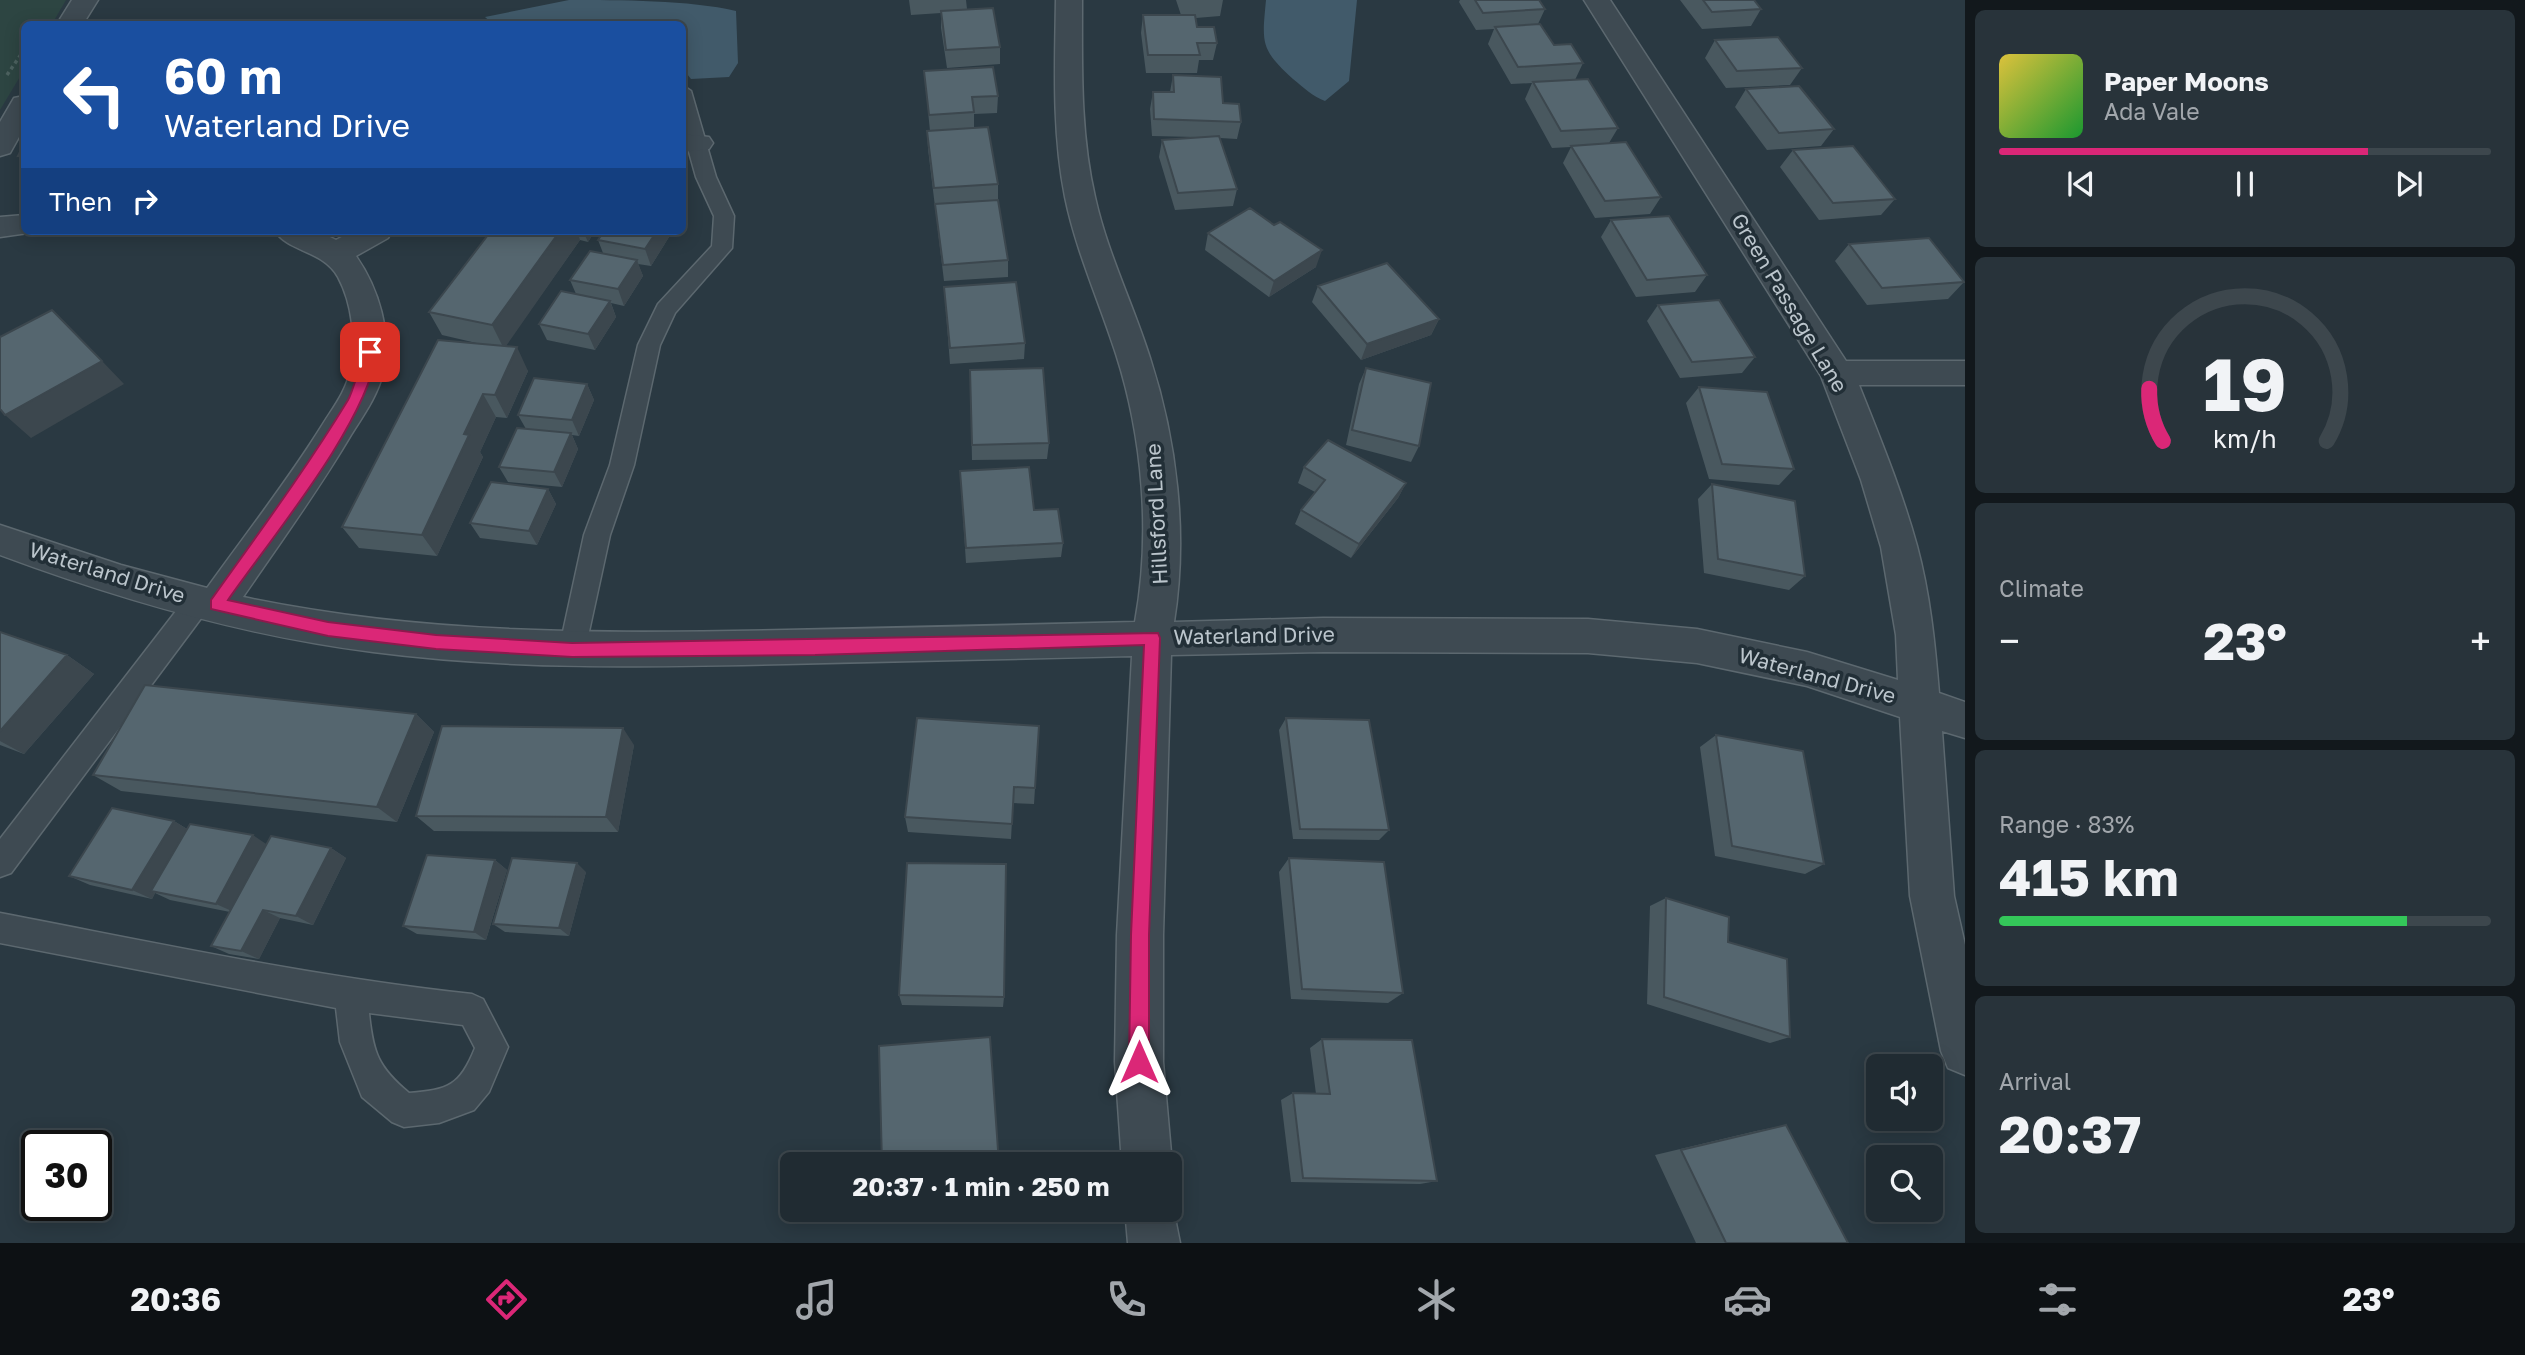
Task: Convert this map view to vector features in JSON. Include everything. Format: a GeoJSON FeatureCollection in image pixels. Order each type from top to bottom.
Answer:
{"type":"FeatureCollection","features":[{"type":"Feature","properties":{"kind":"street"},"geometry":{"type":"LineString","coordinates":[[73,21],[85,0]]}},
{"type":"Feature","properties":{"kind":"street","name":"Hillsford Lane"},"geometry":{"type":"LineString","coordinates":[[1069,0],[1072,125],[1079,196],[1139,377],[1152,433],[1162,593],[1152,638],[1140,935],[1139,1062],[1146,1152]]}},
{"type":"Feature","properties":{"kind":"street","name":"Green Passage Lane"},"geometry":{"type":"LineString","coordinates":[[1597,0],[1837,373],[1879,480],[1899,547],[1914,635],[1922,704],[1932,896],[1965,1051]]}},
{"type":"Feature","properties":{"kind":"street"},"geometry":{"type":"LineString","coordinates":[[0,147],[21,113]]}},
{"type":"Feature","properties":{"kind":"street"},"geometry":{"type":"LineString","coordinates":[[0,227],[21,225]]}},
{"type":"Feature","properties":{"kind":"street"},"geometry":{"type":"LineString","coordinates":[[208,603],[324,451],[358,395],[367,373],[370,328],[364,304],[336,254],[298,235]]}},
{"type":"Feature","properties":{"kind":"street"},"geometry":{"type":"LineString","coordinates":[[336,254],[370,235]]}},
{"type":"Feature","properties":{"kind":"street"},"geometry":{"type":"LineString","coordinates":[[1837,373],[1965,373]]}},
{"type":"Feature","properties":{"kind":"street","name":"Waterland Drive"},"geometry":{"type":"LineString","coordinates":[[0,540],[121,582],[208,603],[328,629],[436,642],[572,650],[815,648],[1323,635],[1588,636],[1709,648],[1807,669],[1965,720]]}},
{"type":"Feature","properties":{"kind":"street"},"geometry":{"type":"LineString","coordinates":[[1152,1222],[1154,1243]]}},
{"type":"Feature","properties":{"kind":"lane"},"geometry":{"type":"LineString","coordinates":[[572,650],[597,535],[622,465],[649,345],[666,309],[722,248],[725,238],[724,216],[691,143],[686,114]]}},
{"type":"Feature","properties":{"kind":"lane"},"geometry":{"type":"LineString","coordinates":[[0,863],[208,603]]}},
{"type":"Feature","properties":{"kind":"lane"},"geometry":{"type":"LineString","coordinates":[[0,928],[351,995],[472,1010],[492,1047],[477,1085],[447,1107],[404,1110],[374,1085],[356,1042],[351,995]]}},
{"type":"Feature","properties":{"kind":"path"},"geometry":{"type":"LineString","coordinates":[[6,76],[21,54]]}},
{"type":"Feature","properties":{"kind":"green space"},"geometry":{"type":"Polygon","coordinates":[[[0,0],[66,0],[54,21],[21,21],[21,75],[0,110],[0,0]]]}},
{"type":"Feature","properties":{"kind":"water"},"geometry":{"type":"Polygon","coordinates":[[[569,0],[718,7],[736,11],[738,63],[729,77],[691,79],[686,73],[686,21],[490,21],[485,17],[569,0]]]}},
{"type":"Feature","properties":{"kind":"water"},"geometry":{"type":"Polygon","coordinates":[[[1266,0],[1357,0],[1349,81],[1325,101],[1293,79],[1269,52],[1264,36],[1266,0]]]}},
{"type":"Feature","properties":{"kind":"building"},"geometry":{"type":"Polygon","coordinates":[[[1475,0],[1539,0],[1545,9],[1483,13],[1475,0]]]}},
{"type":"Feature","properties":{"kind":"building"},"geometry":{"type":"Polygon","coordinates":[[[1703,0],[1754,0],[1761,9],[1712,12],[1703,0]]]}},
{"type":"Feature","properties":{"kind":"building"},"geometry":{"type":"Polygon","coordinates":[[[993,8],[1000,47],[946,50],[941,11],[993,8]]]}},
{"type":"Feature","properties":{"kind":"building"},"geometry":{"type":"Polygon","coordinates":[[[1143,15],[1195,15],[1197,27],[1214,27],[1217,43],[1197,43],[1200,55],[1148,55],[1143,15]]]}},
{"type":"Feature","properties":{"kind":"building"},"geometry":{"type":"Polygon","coordinates":[[[1540,24],[1554,45],[1571,44],[1583,63],[1518,67],[1495,27],[1540,24]]]}},
{"type":"Feature","properties":{"kind":"building"},"geometry":{"type":"Polygon","coordinates":[[[1778,37],[1802,68],[1737,71],[1715,40],[1778,37]]]}},
{"type":"Feature","properties":{"kind":"building"},"geometry":{"type":"Polygon","coordinates":[[[993,67],[998,96],[972,97],[974,112],[929,115],[924,71],[993,67]]]}},
{"type":"Feature","properties":{"kind":"building"},"geometry":{"type":"Polygon","coordinates":[[[1173,75],[1221,77],[1223,103],[1239,104],[1241,122],[1154,119],[1153,92],[1174,92],[1173,75]]]}},
{"type":"Feature","properties":{"kind":"building"},"geometry":{"type":"Polygon","coordinates":[[[1588,79],[1618,128],[1561,131],[1533,82],[1588,79]]]}},
{"type":"Feature","properties":{"kind":"building"},"geometry":{"type":"Polygon","coordinates":[[[1799,86],[1834,129],[1779,133],[1746,89],[1799,86]]]}},
{"type":"Feature","properties":{"kind":"building"},"geometry":{"type":"Polygon","coordinates":[[[988,127],[998,184],[934,188],[927,131],[988,127]]]}},
{"type":"Feature","properties":{"kind":"building"},"geometry":{"type":"Polygon","coordinates":[[[1219,136],[1237,189],[1178,193],[1162,140],[1219,136]]]}},
{"type":"Feature","properties":{"kind":"building"},"geometry":{"type":"Polygon","coordinates":[[[1626,142],[1661,197],[1605,201],[1571,146],[1626,142]]]}},
{"type":"Feature","properties":{"kind":"building"},"geometry":{"type":"Polygon","coordinates":[[[1853,146],[1895,199],[1833,203],[1793,150],[1853,146]]]}},
{"type":"Feature","properties":{"kind":"building"},"geometry":{"type":"Polygon","coordinates":[[[998,200],[1008,260],[943,265],[935,204],[998,200]]]}},
{"type":"Feature","properties":{"kind":"building"},"geometry":{"type":"Polygon","coordinates":[[[1250,208],[1274,225],[1280,222],[1322,250],[1274,281],[1208,233],[1250,208]]]}},
{"type":"Feature","properties":{"kind":"building"},"geometry":{"type":"Polygon","coordinates":[[[1669,216],[1707,275],[1647,280],[1611,220],[1669,216]]]}},
{"type":"Feature","properties":{"kind":"building"},"geometry":{"type":"Polygon","coordinates":[[[488,235],[557,235],[492,325],[429,312],[488,235]]]}},
{"type":"Feature","properties":{"kind":"building"},"geometry":{"type":"Polygon","coordinates":[[[601,235],[654,235],[645,249],[598,240],[601,235]]]}},
{"type":"Feature","properties":{"kind":"building"},"geometry":{"type":"Polygon","coordinates":[[[1929,238],[1964,282],[1882,288],[1849,244],[1929,238]]]}},
{"type":"Feature","properties":{"kind":"building"},"geometry":{"type":"Polygon","coordinates":[[[590,251],[637,260],[618,289],[570,280],[590,251]]]}},
{"type":"Feature","properties":{"kind":"building"},"geometry":{"type":"Polygon","coordinates":[[[1387,263],[1439,319],[1367,344],[1318,286],[1387,263]]]}},
{"type":"Feature","properties":{"kind":"building"},"geometry":{"type":"Polygon","coordinates":[[[1016,282],[1025,343],[950,348],[944,287],[1016,282]]]}},
{"type":"Feature","properties":{"kind":"building"},"geometry":{"type":"Polygon","coordinates":[[[561,291],[610,301],[588,334],[539,324],[561,291]]]}},
{"type":"Feature","properties":{"kind":"building"},"geometry":{"type":"Polygon","coordinates":[[[1719,300],[1755,357],[1692,362],[1658,305],[1719,300]]]}},
{"type":"Feature","properties":{"kind":"building"},"geometry":{"type":"Polygon","coordinates":[[[52,310],[102,361],[5,415],[0,409],[0,337],[52,310]]]}},
{"type":"Feature","properties":{"kind":"building"},"geometry":{"type":"Polygon","coordinates":[[[438,340],[517,347],[495,395],[483,394],[464,434],[469,435],[422,535],[342,527],[438,340]]]}},
{"type":"Feature","properties":{"kind":"building"},"geometry":{"type":"Polygon","coordinates":[[[1043,368],[1049,443],[972,445],[970,370],[1043,368]]]}},
{"type":"Feature","properties":{"kind":"building"},"geometry":{"type":"Polygon","coordinates":[[[1366,368],[1431,383],[1419,446],[1352,430],[1366,368]]]}},
{"type":"Feature","properties":{"kind":"building"},"geometry":{"type":"Polygon","coordinates":[[[534,378],[587,384],[572,420],[518,415],[534,378]]]}},
{"type":"Feature","properties":{"kind":"building"},"geometry":{"type":"Polygon","coordinates":[[[1699,387],[1767,392],[1794,469],[1722,464],[1699,387]]]}},
{"type":"Feature","properties":{"kind":"building"},"geometry":{"type":"Polygon","coordinates":[[[517,428],[571,433],[554,472],[499,467],[517,428]]]}},
{"type":"Feature","properties":{"kind":"building"},"geometry":{"type":"Polygon","coordinates":[[[1328,440],[1406,483],[1359,544],[1301,510],[1325,480],[1304,467],[1328,440]]]}},
{"type":"Feature","properties":{"kind":"building"},"geometry":{"type":"Polygon","coordinates":[[[1029,467],[1034,510],[1058,509],[1063,543],[966,548],[960,471],[1029,467]]]}},
{"type":"Feature","properties":{"kind":"building"},"geometry":{"type":"Polygon","coordinates":[[[491,482],[548,489],[529,531],[470,523],[491,482]]]}},
{"type":"Feature","properties":{"kind":"building"},"geometry":{"type":"Polygon","coordinates":[[[1712,484],[1795,501],[1805,576],[1718,559],[1712,484]]]}},
{"type":"Feature","properties":{"kind":"building"},"geometry":{"type":"Polygon","coordinates":[[[0,632],[67,655],[0,731],[0,632]]]}},
{"type":"Feature","properties":{"kind":"building"},"geometry":{"type":"Polygon","coordinates":[[[145,685],[416,714],[377,807],[93,775],[145,685]]]}},
{"type":"Feature","properties":{"kind":"building"},"geometry":{"type":"Polygon","coordinates":[[[917,718],[1039,726],[1035,788],[1014,787],[1012,824],[905,817],[917,718]]]}},
{"type":"Feature","properties":{"kind":"building"},"geometry":{"type":"Polygon","coordinates":[[[1286,718],[1369,720],[1389,830],[1300,829],[1286,718]]]}},
{"type":"Feature","properties":{"kind":"building"},"geometry":{"type":"Polygon","coordinates":[[[442,726],[623,728],[606,817],[416,816],[442,726]]]}},
{"type":"Feature","properties":{"kind":"building"},"geometry":{"type":"Polygon","coordinates":[[[1716,735],[1803,751],[1824,864],[1732,846],[1716,735]]]}},
{"type":"Feature","properties":{"kind":"building"},"geometry":{"type":"Polygon","coordinates":[[[112,808],[174,821],[132,890],[69,876],[112,808]]]}},
{"type":"Feature","properties":{"kind":"building"},"geometry":{"type":"Polygon","coordinates":[[[190,824],[253,835],[216,904],[151,891],[190,824]]]}},
{"type":"Feature","properties":{"kind":"building"},"geometry":{"type":"Polygon","coordinates":[[[271,836],[331,848],[296,916],[263,910],[241,951],[211,946],[271,836]]]}},
{"type":"Feature","properties":{"kind":"building"},"geometry":{"type":"Polygon","coordinates":[[[427,855],[495,860],[474,932],[403,926],[427,855]]]}},
{"type":"Feature","properties":{"kind":"building"},"geometry":{"type":"Polygon","coordinates":[[[512,858],[577,863],[559,928],[493,924],[512,858]]]}},
{"type":"Feature","properties":{"kind":"building"},"geometry":{"type":"Polygon","coordinates":[[[1289,858],[1384,862],[1403,993],[1302,989],[1289,858]]]}},
{"type":"Feature","properties":{"kind":"building"},"geometry":{"type":"Polygon","coordinates":[[[907,863],[1006,864],[1004,997],[899,995],[907,863]]]}},
{"type":"Feature","properties":{"kind":"building"},"geometry":{"type":"Polygon","coordinates":[[[1666,898],[1729,917],[1728,942],[1787,959],[1790,1037],[1664,997],[1666,898]]]}},
{"type":"Feature","properties":{"kind":"building"},"geometry":{"type":"Polygon","coordinates":[[[990,1037],[998,1152],[882,1152],[879,1046],[990,1037]]]}},
{"type":"Feature","properties":{"kind":"building"},"geometry":{"type":"Polygon","coordinates":[[[1322,1039],[1412,1040],[1437,1181],[1303,1178],[1293,1093],[1330,1094],[1322,1039]]]}},
{"type":"Feature","properties":{"kind":"building"},"geometry":{"type":"Polygon","coordinates":[[[1786,1125],[1848,1243],[1726,1243],[1681,1150],[1786,1125]]]}},
{"type":"Feature","properties":{"kind":"route"},"geometry":{"type":"LineString","coordinates":[[370,352],[367,373],[358,395],[324,451],[216,604],[328,629],[436,642],[572,650],[815,648],[1152,638],[1140,935],[1139,1062]]}}]}
